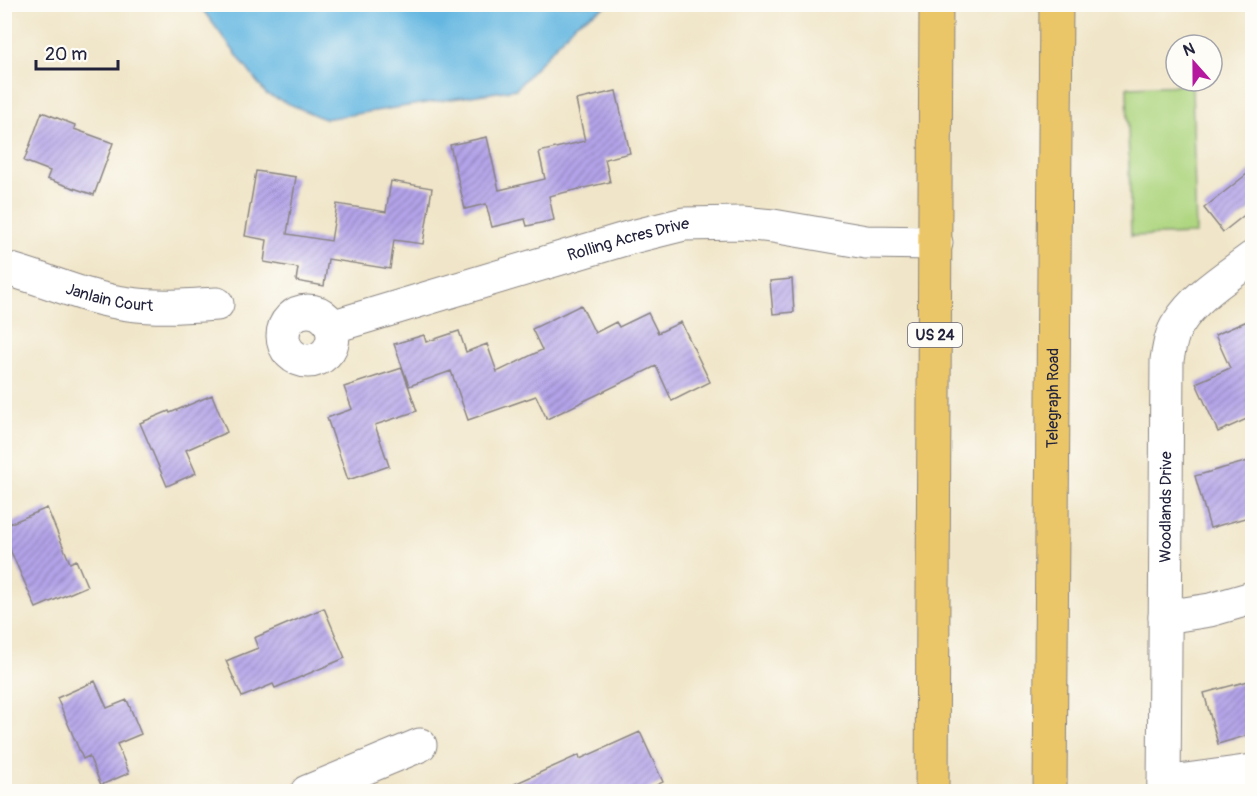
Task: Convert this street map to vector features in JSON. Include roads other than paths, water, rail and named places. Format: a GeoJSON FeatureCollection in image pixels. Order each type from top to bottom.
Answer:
{"type":"FeatureCollection","features":[{"type":"Feature","properties":{"kind":"highway","name":"US 24"},"geometry":{"type":"LineString","coordinates":[[932,792],[936,4]]}},
{"type":"Feature","properties":{"kind":"highway","name":"Telegraph Road"},"geometry":{"type":"LineString","coordinates":[[1050,792],[1056,4]]}},
{"type":"Feature","properties":{"kind":"street","name":"Rolling Acres Drive"},"geometry":{"type":"LineString","coordinates":[[331,327],[628,238],[684,224],[753,224],[866,242],[936,243]]}},
{"type":"Feature","properties":{"kind":"street","name":"Woodlands Drive"},"geometry":{"type":"LineString","coordinates":[[1164,787],[1167,360],[1177,324],[1196,302],[1252,258]]}},
{"type":"Feature","properties":{"kind":"street","name":"Janlain Court"},"geometry":{"type":"LineString","coordinates":[[4,268],[127,304],[152,307],[217,304]]}},
{"type":"Feature","properties":{"kind":"street"},"geometry":{"type":"LineString","coordinates":[[1165,616],[1210,610],[1252,598]]}},
{"type":"Feature","properties":{"kind":"street"},"geometry":{"type":"LineString","coordinates":[[307,792],[420,745]]}},
{"type":"Feature","properties":{"kind":"street"},"geometry":{"type":"LineString","coordinates":[[1164,787],[1252,771]]}},
{"type":"Feature","properties":{"kind":"water"},"geometry":{"type":"Polygon","coordinates":[[[199,5],[608,5],[576,23],[516,89],[324,119],[266,94],[199,5]]]}}]}
